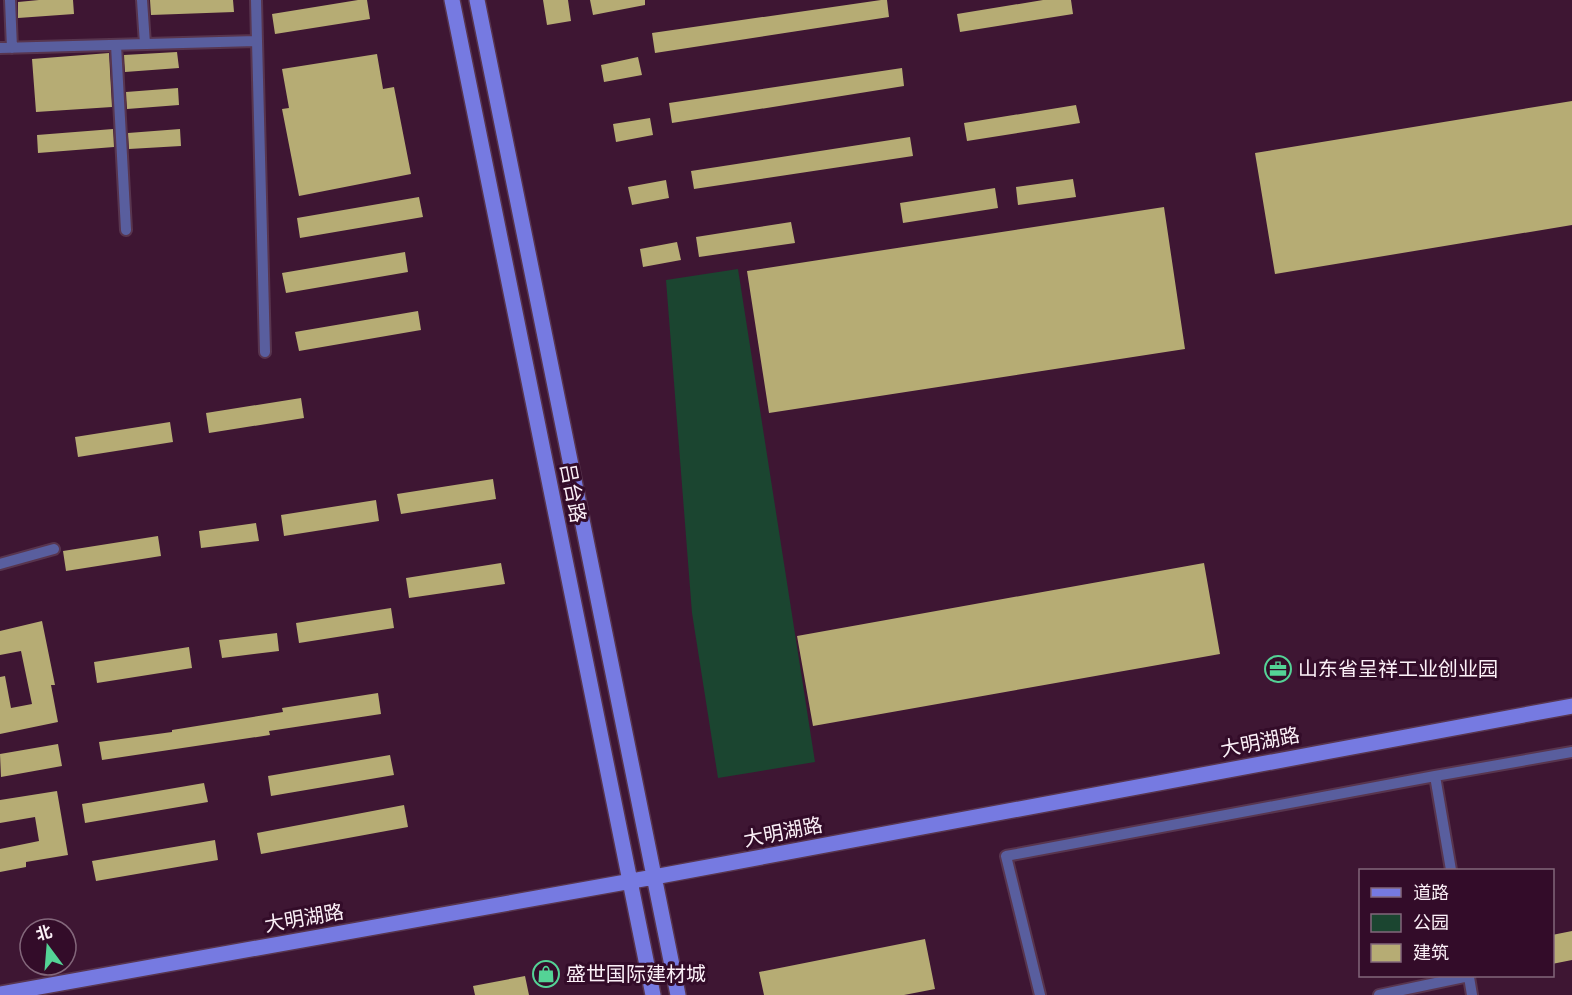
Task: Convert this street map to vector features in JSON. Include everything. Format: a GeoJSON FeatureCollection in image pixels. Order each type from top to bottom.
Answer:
{"type":"FeatureCollection","features":[{"type":"Feature","properties":{"kind":"main road","name":"吕台路"},"geometry":{"type":"LineString","coordinates":[[452,0],[653,995]]}},
{"type":"Feature","properties":{"kind":"main road","name":"吕台路"},"geometry":{"type":"LineString","coordinates":[[477,0],[678,995]]}},
{"type":"Feature","properties":{"kind":"main road","name":"大明湖路"},"geometry":{"type":"LineString","coordinates":[[0,994],[654,877],[1572,706]]}},
{"type":"Feature","properties":{"kind":"street"},"geometry":{"type":"LineString","coordinates":[[10,0],[12,48]]}},
{"type":"Feature","properties":{"kind":"street"},"geometry":{"type":"LineString","coordinates":[[142,0],[145,44]]}},
{"type":"Feature","properties":{"kind":"street"},"geometry":{"type":"LineString","coordinates":[[256,0],[265,352]]}},
{"type":"Feature","properties":{"kind":"street"},"geometry":{"type":"LineString","coordinates":[[0,48],[257,41]]}},
{"type":"Feature","properties":{"kind":"street"},"geometry":{"type":"LineString","coordinates":[[116,45],[126,230]]}},
{"type":"Feature","properties":{"kind":"street"},"geometry":{"type":"LineString","coordinates":[[0,564],[54,549]]}},
{"type":"Feature","properties":{"kind":"street"},"geometry":{"type":"LineString","coordinates":[[1040,995],[1006,856],[1572,752]]}},
{"type":"Feature","properties":{"kind":"street"},"geometry":{"type":"LineString","coordinates":[[1435,776],[1451,869]]}},
{"type":"Feature","properties":{"kind":"street"},"geometry":{"type":"LineString","coordinates":[[1379,995],[1464,977]]}},
{"type":"Feature","properties":{"kind":"street"},"geometry":{"type":"LineString","coordinates":[[1469,977],[1472,995]]}},
{"type":"Feature","properties":{"kind":"green space"},"geometry":{"type":"Polygon","coordinates":[[[738,269],[815,762],[718,778],[692,613],[666,280],[738,269]]]}},
{"type":"Feature","properties":{"kind":"building"},"geometry":{"type":"Polygon","coordinates":[[[73,0],[74,14],[18,18],[18,2],[73,0]]]}},
{"type":"Feature","properties":{"kind":"building"},"geometry":{"type":"Polygon","coordinates":[[[150,0],[233,0],[234,12],[151,15],[150,0]]]}},
{"type":"Feature","properties":{"kind":"building"},"geometry":{"type":"Polygon","coordinates":[[[367,0],[370,19],[275,34],[272,14],[367,0]]]}},
{"type":"Feature","properties":{"kind":"building"},"geometry":{"type":"Polygon","coordinates":[[[543,0],[568,0],[571,21],[547,25],[543,0]]]}},
{"type":"Feature","properties":{"kind":"building"},"geometry":{"type":"Polygon","coordinates":[[[590,0],[645,0],[645,5],[593,15],[590,0]]]}},
{"type":"Feature","properties":{"kind":"building"},"geometry":{"type":"Polygon","coordinates":[[[887,0],[889,17],[655,53],[652,33],[887,0]]]}},
{"type":"Feature","properties":{"kind":"building"},"geometry":{"type":"Polygon","coordinates":[[[1043,0],[1071,0],[1073,14],[960,32],[957,14],[1043,0]]]}},
{"type":"Feature","properties":{"kind":"building"},"geometry":{"type":"Polygon","coordinates":[[[177,52],[179,68],[125,72],[124,55],[177,52]]]}},
{"type":"Feature","properties":{"kind":"building"},"geometry":{"type":"Polygon","coordinates":[[[109,53],[112,107],[36,112],[32,59],[109,53]]]}},
{"type":"Feature","properties":{"kind":"building"},"geometry":{"type":"Polygon","coordinates":[[[377,54],[383,89],[394,87],[411,174],[299,196],[282,109],[289,108],[282,69],[377,54]]]}},
{"type":"Feature","properties":{"kind":"building"},"geometry":{"type":"Polygon","coordinates":[[[638,57],[642,75],[604,82],[601,65],[638,57]]]}},
{"type":"Feature","properties":{"kind":"building"},"geometry":{"type":"Polygon","coordinates":[[[902,68],[904,86],[672,123],[669,103],[902,68]]]}},
{"type":"Feature","properties":{"kind":"building"},"geometry":{"type":"Polygon","coordinates":[[[178,88],[179,105],[127,109],[126,92],[178,88]]]}},
{"type":"Feature","properties":{"kind":"building"},"geometry":{"type":"Polygon","coordinates":[[[1572,101],[1572,225],[1275,274],[1255,153],[1572,101]]]}},
{"type":"Feature","properties":{"kind":"building"},"geometry":{"type":"Polygon","coordinates":[[[1076,105],[1080,123],[967,141],[964,123],[1076,105]]]}},
{"type":"Feature","properties":{"kind":"building"},"geometry":{"type":"Polygon","coordinates":[[[650,118],[653,135],[616,142],[613,124],[650,118]]]}},
{"type":"Feature","properties":{"kind":"building"},"geometry":{"type":"Polygon","coordinates":[[[113,129],[114,147],[38,153],[37,135],[113,129]]]}},
{"type":"Feature","properties":{"kind":"building"},"geometry":{"type":"Polygon","coordinates":[[[180,129],[181,146],[129,149],[128,133],[180,129]]]}},
{"type":"Feature","properties":{"kind":"building"},"geometry":{"type":"Polygon","coordinates":[[[910,137],[913,156],[694,189],[691,171],[910,137]]]}},
{"type":"Feature","properties":{"kind":"building"},"geometry":{"type":"Polygon","coordinates":[[[1073,179],[1076,197],[1018,205],[1016,187],[1073,179]]]}},
{"type":"Feature","properties":{"kind":"building"},"geometry":{"type":"Polygon","coordinates":[[[666,180],[669,198],[632,205],[628,187],[666,180]]]}},
{"type":"Feature","properties":{"kind":"building"},"geometry":{"type":"Polygon","coordinates":[[[995,188],[998,208],[903,223],[900,203],[995,188]]]}},
{"type":"Feature","properties":{"kind":"building"},"geometry":{"type":"Polygon","coordinates":[[[419,197],[423,217],[300,238],[297,218],[419,197]]]}},
{"type":"Feature","properties":{"kind":"building"},"geometry":{"type":"Polygon","coordinates":[[[1164,207],[1185,349],[769,413],[747,271],[1164,207]]]}},
{"type":"Feature","properties":{"kind":"building"},"geometry":{"type":"Polygon","coordinates":[[[791,222],[795,243],[699,257],[696,237],[791,222]]]}},
{"type":"Feature","properties":{"kind":"building"},"geometry":{"type":"Polygon","coordinates":[[[677,242],[681,260],[643,267],[640,249],[677,242]]]}},
{"type":"Feature","properties":{"kind":"building"},"geometry":{"type":"Polygon","coordinates":[[[405,252],[408,272],[286,293],[282,273],[405,252]]]}},
{"type":"Feature","properties":{"kind":"building"},"geometry":{"type":"Polygon","coordinates":[[[418,311],[421,330],[299,351],[295,332],[418,311]]]}},
{"type":"Feature","properties":{"kind":"building"},"geometry":{"type":"Polygon","coordinates":[[[301,398],[304,418],[209,433],[206,413],[301,398]]]}},
{"type":"Feature","properties":{"kind":"building"},"geometry":{"type":"Polygon","coordinates":[[[170,422],[173,442],[78,457],[75,437],[170,422]]]}},
{"type":"Feature","properties":{"kind":"building"},"geometry":{"type":"Polygon","coordinates":[[[493,479],[496,499],[401,514],[397,494],[493,479]]]}},
{"type":"Feature","properties":{"kind":"building"},"geometry":{"type":"Polygon","coordinates":[[[376,500],[379,521],[284,536],[281,515],[376,500]]]}},
{"type":"Feature","properties":{"kind":"building"},"geometry":{"type":"Polygon","coordinates":[[[256,523],[259,541],[201,548],[199,531],[256,523]]]}},
{"type":"Feature","properties":{"kind":"building"},"geometry":{"type":"Polygon","coordinates":[[[158,536],[161,556],[66,571],[63,551],[158,536]]]}},
{"type":"Feature","properties":{"kind":"building"},"geometry":{"type":"Polygon","coordinates":[[[501,563],[505,584],[409,598],[406,578],[501,563]]]}},
{"type":"Feature","properties":{"kind":"building"},"geometry":{"type":"Polygon","coordinates":[[[1204,563],[1220,654],[813,726],[797,636],[1204,563]]]}},
{"type":"Feature","properties":{"kind":"building"},"geometry":{"type":"Polygon","coordinates":[[[391,608],[394,628],[299,643],[296,623],[391,608]]]}},
{"type":"Feature","properties":{"kind":"building"},"geometry":{"type":"Polygon","coordinates":[[[42,621],[55,685],[51,685],[58,722],[0,734],[0,677],[5,676],[11,708],[32,704],[21,651],[0,655],[0,631],[42,621]]]}},
{"type":"Feature","properties":{"kind":"building"},"geometry":{"type":"Polygon","coordinates":[[[277,633],[279,651],[222,658],[219,640],[277,633]]]}},
{"type":"Feature","properties":{"kind":"building"},"geometry":{"type":"Polygon","coordinates":[[[189,647],[192,668],[97,683],[94,662],[189,647]]]}},
{"type":"Feature","properties":{"kind":"building"},"geometry":{"type":"Polygon","coordinates":[[[378,693],[381,714],[269,731],[270,735],[102,760],[99,742],[172,732],[172,730],[283,712],[282,708],[378,693]]]}},
{"type":"Feature","properties":{"kind":"building"},"geometry":{"type":"Polygon","coordinates":[[[58,744],[62,766],[1,777],[0,754],[58,744]]]}},
{"type":"Feature","properties":{"kind":"building"},"geometry":{"type":"Polygon","coordinates":[[[390,755],[394,775],[271,796],[268,776],[390,755]]]}},
{"type":"Feature","properties":{"kind":"building"},"geometry":{"type":"Polygon","coordinates":[[[204,783],[208,802],[85,823],[82,804],[204,783]]]}},
{"type":"Feature","properties":{"kind":"building"},"geometry":{"type":"Polygon","coordinates":[[[57,791],[68,855],[26,862],[26,867],[0,872],[0,849],[39,841],[35,817],[0,823],[0,800],[57,791]]]}},
{"type":"Feature","properties":{"kind":"building"},"geometry":{"type":"Polygon","coordinates":[[[404,805],[408,827],[261,854],[257,833],[404,805]]]}},
{"type":"Feature","properties":{"kind":"building"},"geometry":{"type":"Polygon","coordinates":[[[215,840],[218,860],[96,881],[92,861],[215,840]]]}},
{"type":"Feature","properties":{"kind":"building"},"geometry":{"type":"Polygon","coordinates":[[[1572,931],[1572,960],[1554,964],[1554,935],[1572,931]]]}},
{"type":"Feature","properties":{"kind":"building"},"geometry":{"type":"Polygon","coordinates":[[[925,939],[935,989],[904,995],[764,995],[759,972],[925,939]]]}},
{"type":"Feature","properties":{"kind":"building"},"geometry":{"type":"Polygon","coordinates":[[[525,976],[529,995],[475,995],[473,986],[525,976]]]}},
{"type":"Feature","properties":{"kind":"place","name":"山东省呈祥工业创业园"},"geometry":{"type":"Point","coordinates":[1278,669]}},
{"type":"Feature","properties":{"kind":"place","name":"盛世国际建材城"},"geometry":{"type":"Point","coordinates":[546,974]}}]}
